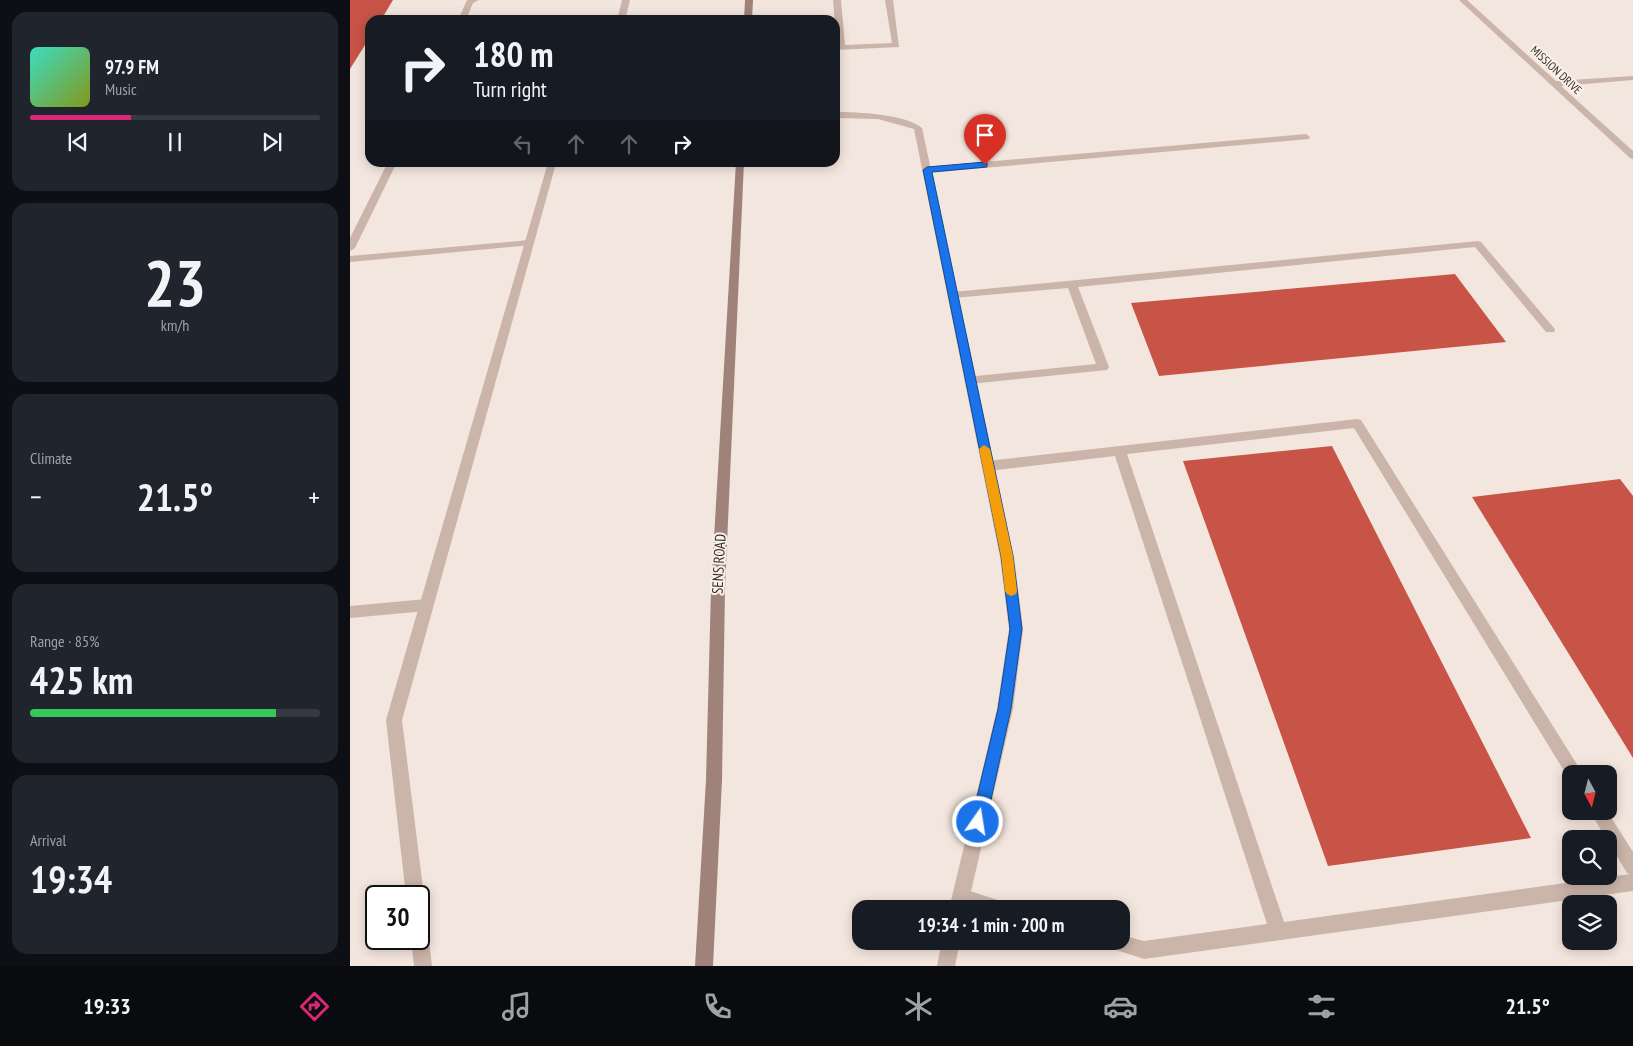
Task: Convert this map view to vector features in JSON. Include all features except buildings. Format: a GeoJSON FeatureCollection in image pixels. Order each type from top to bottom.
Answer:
{"type":"FeatureCollection","features":[{"type":"Feature","properties":{"kind":"main road"},"geometry":{"type":"LineString","coordinates":[[748,15],[749,0]]}},
{"type":"Feature","properties":{"kind":"main road","name":"SENS ROAD"},"geometry":{"type":"LineString","coordinates":[[704,966],[714,780],[718,589],[740,167]]}},
{"type":"Feature","properties":{"kind":"street"},"geometry":{"type":"LineString","coordinates":[[464,15],[470,2],[475,0]]}},
{"type":"Feature","properties":{"kind":"street"},"geometry":{"type":"LineString","coordinates":[[622,15],[626,0]]}},
{"type":"Feature","properties":{"kind":"street"},"geometry":{"type":"LineString","coordinates":[[837,0],[837,15]]}},
{"type":"Feature","properties":{"kind":"street"},"geometry":{"type":"LineString","coordinates":[[840,48],[896,45],[889,0]]}},
{"type":"Feature","properties":{"kind":"street","name":"MISSION DRIVE"},"geometry":{"type":"LineString","coordinates":[[1463,0],[1633,156]]}},
{"type":"Feature","properties":{"kind":"street"},"geometry":{"type":"LineString","coordinates":[[1554,84],[1633,78]]}},
{"type":"Feature","properties":{"kind":"street"},"geometry":{"type":"LineString","coordinates":[[840,114],[889,117],[918,128],[1007,556],[1016,629],[1005,709],[961,900]]}},
{"type":"Feature","properties":{"kind":"street"},"geometry":{"type":"LineString","coordinates":[[927,170],[1306,138]]}},
{"type":"Feature","properties":{"kind":"street"},"geometry":{"type":"LineString","coordinates":[[350,248],[390,167]]}},
{"type":"Feature","properties":{"kind":"street"},"geometry":{"type":"LineString","coordinates":[[414,885],[394,720],[551,167]]}},
{"type":"Feature","properties":{"kind":"street"},"geometry":{"type":"LineString","coordinates":[[350,258],[529,243]]}},
{"type":"Feature","properties":{"kind":"street"},"geometry":{"type":"LineString","coordinates":[[953,294],[1478,244],[1550,330]]}},
{"type":"Feature","properties":{"kind":"street"},"geometry":{"type":"LineString","coordinates":[[970,380],[1103,367],[1072,284]]}},
{"type":"Feature","properties":{"kind":"street"},"geometry":{"type":"LineString","coordinates":[[988,466],[1357,423],[1569,765]]}},
{"type":"Feature","properties":{"kind":"street"},"geometry":{"type":"LineString","coordinates":[[1119,450],[1278,931]]}},
{"type":"Feature","properties":{"kind":"street"},"geometry":{"type":"LineString","coordinates":[[350,612],[426,605]]}},
{"type":"Feature","properties":{"kind":"street"},"geometry":{"type":"LineString","coordinates":[[1604,820],[1633,867]]}},
{"type":"Feature","properties":{"kind":"street"},"geometry":{"type":"LineString","coordinates":[[1130,946],[1144,950],[1633,882]]}},
{"type":"Feature","properties":{"kind":"street"},"geometry":{"type":"LineString","coordinates":[[421,950],[423,966]]}},
{"type":"Feature","properties":{"kind":"street"},"geometry":{"type":"LineString","coordinates":[[946,966],[949,950]]}},
{"type":"Feature","properties":{"kind":"slow traffic"},"geometry":{"type":"LineString","coordinates":[[984,449],[1007,556],[1011,591]]}},
{"type":"Feature","properties":{"kind":"route"},"geometry":{"type":"LineString","coordinates":[[978,822],[1005,709],[1016,629],[1007,556],[927,170],[985,165]]}}]}
